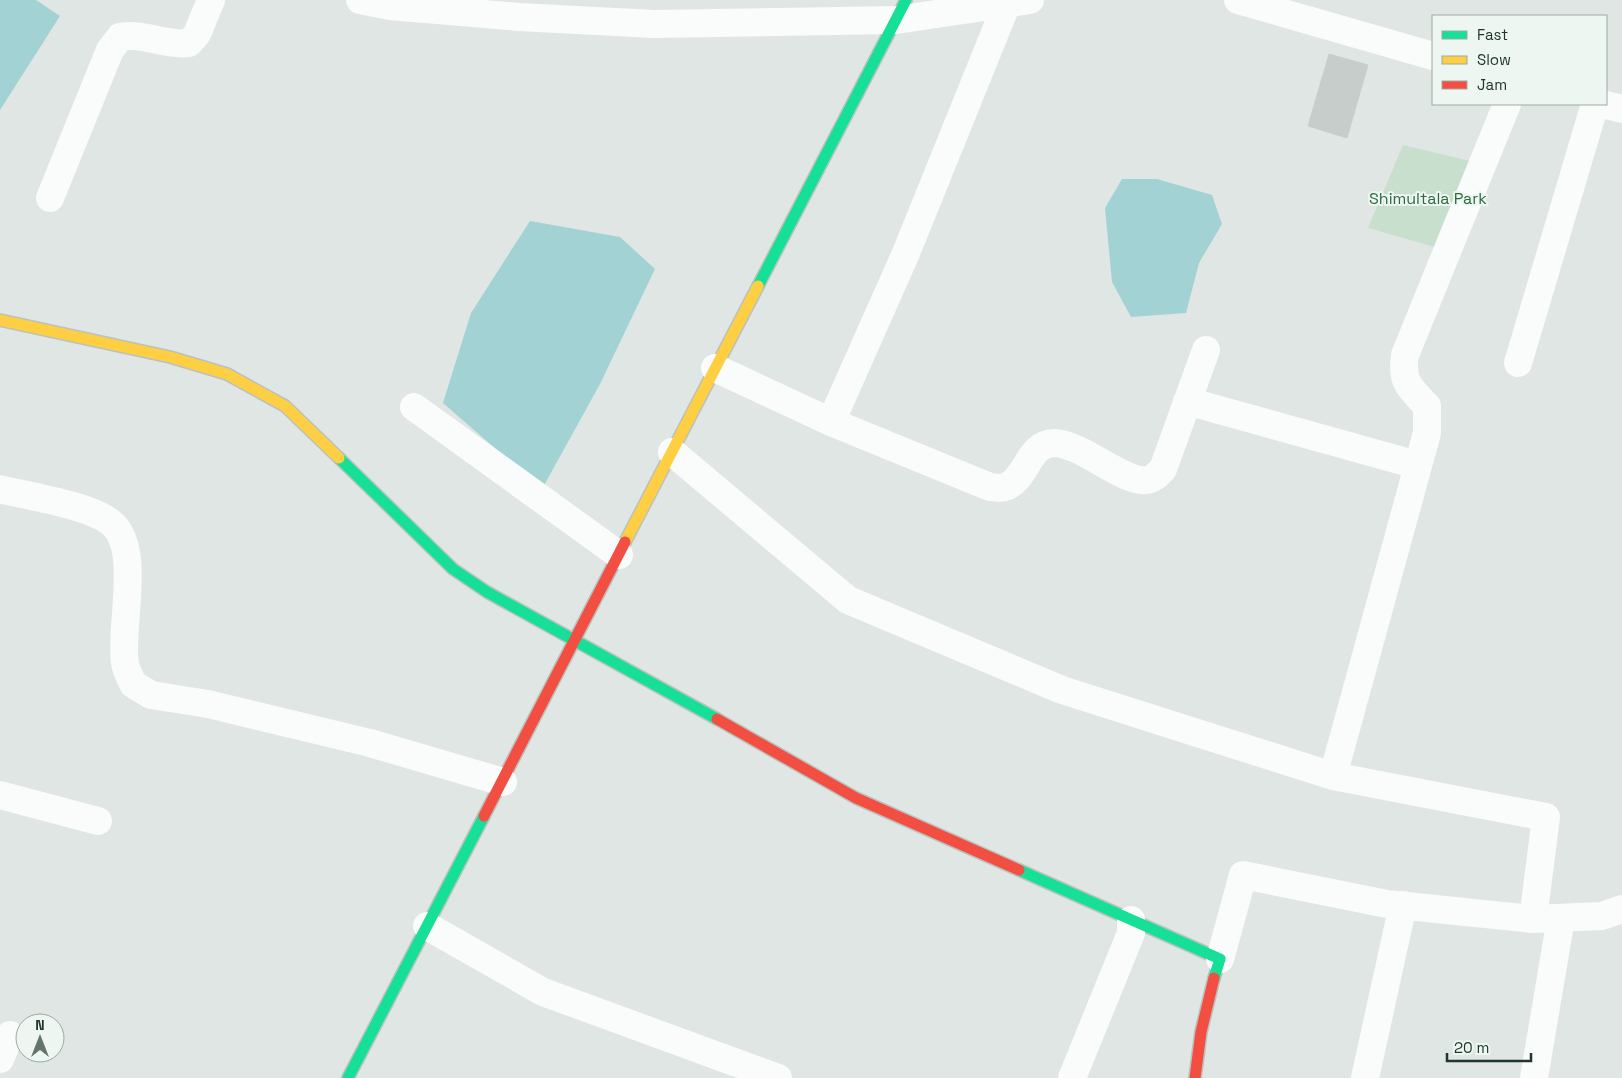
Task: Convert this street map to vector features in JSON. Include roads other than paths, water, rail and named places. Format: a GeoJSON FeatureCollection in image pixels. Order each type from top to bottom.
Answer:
{"type":"FeatureCollection","features":[{"type":"Feature","properties":{"kind":"street"},"geometry":{"type":"LineString","coordinates":[[50,198],[110,50],[120,37],[132,35],[179,44],[189,44],[197,34],[211,0]]}},
{"type":"Feature","properties":{"kind":"street"},"geometry":{"type":"LineString","coordinates":[[360,0],[390,6],[520,9],[654,24],[901,10],[1018,1],[831,422]]}},
{"type":"Feature","properties":{"kind":"street"},"geometry":{"type":"LineString","coordinates":[[1253,2],[1432,56]]}},
{"type":"Feature","properties":{"kind":"street"},"geometry":{"type":"LineString","coordinates":[[348,1078],[503,782],[575,639],[901,10]]}},
{"type":"Feature","properties":{"kind":"street"},"geometry":{"type":"LineString","coordinates":[[1332,776],[1428,421],[1427,406],[1405,382],[1402,370],[1405,355],[1506,105]]}},
{"type":"Feature","properties":{"kind":"street"},"geometry":{"type":"LineString","coordinates":[[1518,363],[1596,105]]}},
{"type":"Feature","properties":{"kind":"street"},"geometry":{"type":"LineString","coordinates":[[1606,105],[1622,109]]}},
{"type":"Feature","properties":{"kind":"street"},"geometry":{"type":"LineString","coordinates":[[0,320],[180,358],[224,371],[257,387],[285,406],[453,569],[487,592],[575,639],[856,798],[1220,959]]}},
{"type":"Feature","properties":{"kind":"street"},"geometry":{"type":"LineString","coordinates":[[715,368],[831,422],[990,487],[1004,488],[1015,482],[1034,453],[1044,445],[1054,443],[1071,447],[1130,476],[1146,480],[1155,477],[1163,469],[1206,350]]}},
{"type":"Feature","properties":{"kind":"street"},"geometry":{"type":"LineString","coordinates":[[1187,401],[1417,465]]}},
{"type":"Feature","properties":{"kind":"street"},"geometry":{"type":"LineString","coordinates":[[414,406],[619,555]]}},
{"type":"Feature","properties":{"kind":"street"},"geometry":{"type":"LineString","coordinates":[[672,452],[848,600],[1062,690],[1332,776],[1546,817],[1533,919]]}},
{"type":"Feature","properties":{"kind":"street"},"geometry":{"type":"LineString","coordinates":[[0,489],[87,511],[110,522],[121,537],[127,556],[125,662],[132,684],[151,696],[208,704],[370,743],[503,782]]}},
{"type":"Feature","properties":{"kind":"street"},"geometry":{"type":"LineString","coordinates":[[0,795],[98,821]]}},
{"type":"Feature","properties":{"kind":"street"},"geometry":{"type":"LineString","coordinates":[[1196,1078],[1197,1048],[1206,1004],[1243,875],[1403,905],[1533,919],[1602,916],[1622,909]]}},
{"type":"Feature","properties":{"kind":"street"},"geometry":{"type":"LineString","coordinates":[[1365,1078],[1403,905]]}},
{"type":"Feature","properties":{"kind":"street"},"geometry":{"type":"LineString","coordinates":[[1534,1078],[1560,918]]}},
{"type":"Feature","properties":{"kind":"street"},"geometry":{"type":"LineString","coordinates":[[1072,1078],[1131,933],[1131,920]]}},
{"type":"Feature","properties":{"kind":"street"},"geometry":{"type":"LineString","coordinates":[[427,926],[543,992],[778,1078]]}},
{"type":"Feature","properties":{"kind":"water"},"geometry":{"type":"Polygon","coordinates":[[[0,0],[36,0],[60,16],[0,110],[0,0]]]}},
{"type":"Feature","properties":{"kind":"water"},"geometry":{"type":"Polygon","coordinates":[[[1122,179],[1157,179],[1212,195],[1222,224],[1199,263],[1186,313],[1131,317],[1112,282],[1105,208],[1122,179]]]}},
{"type":"Feature","properties":{"kind":"water"},"geometry":{"type":"Polygon","coordinates":[[[530,221],[620,237],[655,269],[600,384],[542,489],[443,403],[471,313],[530,221]]]}},
{"type":"Feature","properties":{"kind":"park label","name":"Shimultala Park"},"geometry":{"type":"Point","coordinates":[1428,198]}}]}
